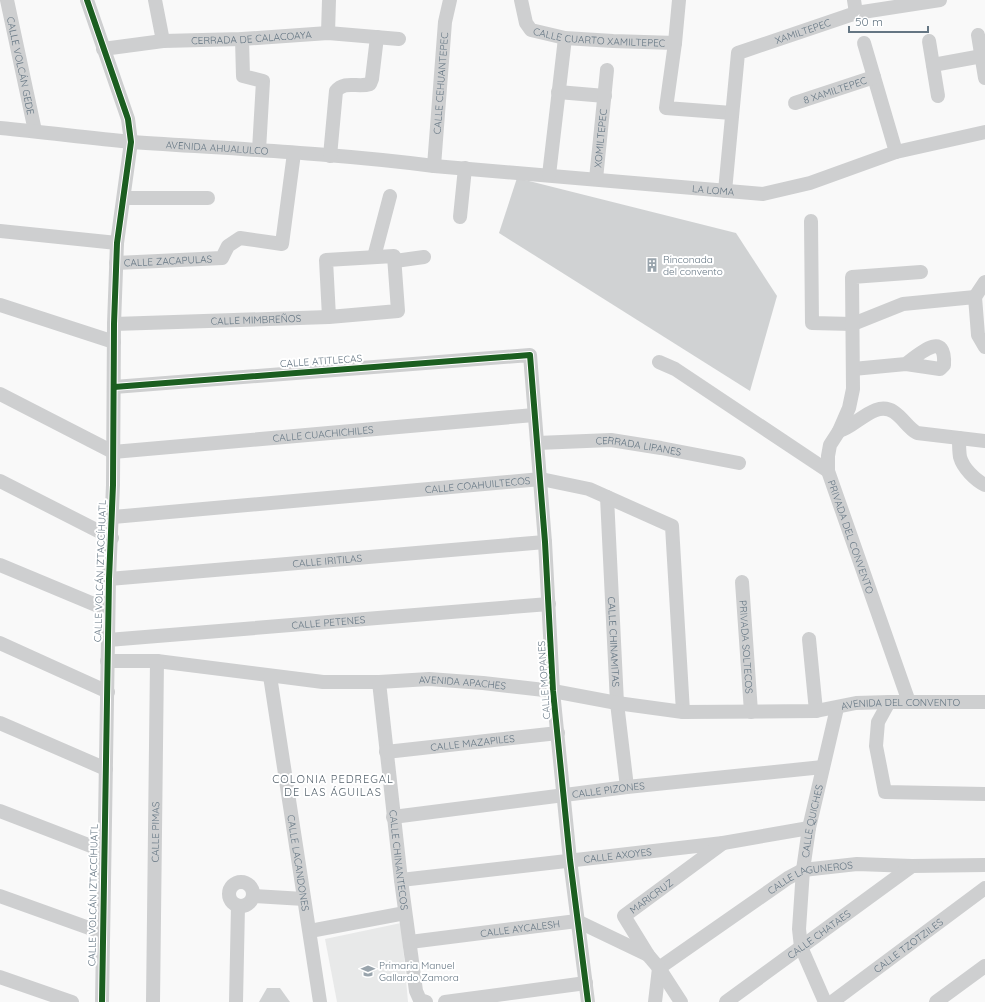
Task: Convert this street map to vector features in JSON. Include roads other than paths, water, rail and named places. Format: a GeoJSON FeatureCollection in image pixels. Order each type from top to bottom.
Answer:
{"type":"FeatureCollection","features":[{"type":"Feature","properties":{"kind":"street","name":"CALLE VOLCÁN GEDE"},"geometry":{"type":"LineString","coordinates":[[7,0],[35,131]]}},
{"type":"Feature","properties":{"kind":"street","name":"CALLE VOLCÁN IZTACCÍHUATL"},"geometry":{"type":"LineString","coordinates":[[87,0],[128,119],[131,142],[117,243],[116,263],[114,324],[113,517],[108,610],[108,692],[102,1002]]}},
{"type":"Feature","properties":{"kind":"street"},"geometry":{"type":"LineString","coordinates":[[155,0],[163,41]]}},
{"type":"Feature","properties":{"kind":"street"},"geometry":{"type":"LineString","coordinates":[[328,33],[329,0]]}},
{"type":"Feature","properties":{"kind":"street","name":"CALLE CEHUANTEPEC"},"geometry":{"type":"LineString","coordinates":[[434,166],[445,22],[450,0]]}},
{"type":"Feature","properties":{"kind":"street","name":"CALLE CUARTO XAMILTEPEC"},"geometry":{"type":"LineString","coordinates":[[522,0],[526,23],[532,30],[565,38],[675,43]]}},
{"type":"Feature","properties":{"kind":"street"},"geometry":{"type":"LineString","coordinates":[[680,0],[666,108],[732,113],[725,190]]}},
{"type":"Feature","properties":{"kind":"street","name":"XAMILTEPEC"},"geometry":{"type":"LineString","coordinates":[[732,113],[738,53],[855,7],[940,0]]}},
{"type":"Feature","properties":{"kind":"street","name":"CERRADA DE CALACOAYA"},"geometry":{"type":"LineString","coordinates":[[103,49],[163,41],[242,39],[328,33],[399,39]]}},
{"type":"Feature","properties":{"kind":"street"},"geometry":{"type":"LineString","coordinates":[[978,35],[985,78]]}},
{"type":"Feature","properties":{"kind":"street"},"geometry":{"type":"LineString","coordinates":[[330,156],[336,91],[340,86],[346,84],[370,84],[372,79],[377,37]]}},
{"type":"Feature","properties":{"kind":"street"},"geometry":{"type":"LineString","coordinates":[[549,175],[565,38]]}},
{"type":"Feature","properties":{"kind":"street"},"geometry":{"type":"LineString","coordinates":[[242,39],[243,76],[262,81],[259,150]]}},
{"type":"Feature","properties":{"kind":"street"},"geometry":{"type":"LineString","coordinates":[[929,41],[938,96]]}},
{"type":"Feature","properties":{"kind":"street"},"geometry":{"type":"LineString","coordinates":[[864,43],[896,152]]}},
{"type":"Feature","properties":{"kind":"street"},"geometry":{"type":"LineString","coordinates":[[933,65],[982,56]]}},
{"type":"Feature","properties":{"kind":"street","name":"XOMILTEPEC"},"geometry":{"type":"LineString","coordinates":[[596,179],[607,70]]}},
{"type":"Feature","properties":{"kind":"street","name":"8 XAMILTEPEC"},"geometry":{"type":"LineString","coordinates":[[795,103],[874,77]]}},
{"type":"Feature","properties":{"kind":"street","name":"XOMILTEPEC"},"geometry":{"type":"LineString","coordinates":[[558,92],[605,96]]}},
{"type":"Feature","properties":{"kind":"street","name":"AVENIDA AHUALULCO"},"geometry":{"type":"LineString","coordinates":[[0,128],[131,142],[259,150],[434,166]]}},
{"type":"Feature","properties":{"kind":"street","name":"LA LOMA"},"geometry":{"type":"LineString","coordinates":[[434,166],[763,194],[810,183],[896,152],[985,132]]}},
{"type":"Feature","properties":{"kind":"street","name":"CALLE ZACAPULAS"},"geometry":{"type":"LineString","coordinates":[[116,263],[222,258],[228,246],[240,238],[282,244],[294,153]]}},
{"type":"Feature","properties":{"kind":"street"},"geometry":{"type":"LineString","coordinates":[[460,217],[464,168]]}},
{"type":"Feature","properties":{"kind":"street"},"geometry":{"type":"LineString","coordinates":[[374,257],[390,196]]}},
{"type":"Feature","properties":{"kind":"street"},"geometry":{"type":"LineString","coordinates":[[124,198],[208,198]]}},
{"type":"Feature","properties":{"kind":"street"},"geometry":{"type":"LineString","coordinates":[[811,221],[812,323],[853,324],[903,304],[975,297]]}},
{"type":"Feature","properties":{"kind":"street"},"geometry":{"type":"LineString","coordinates":[[0,231],[117,243]]}},
{"type":"Feature","properties":{"kind":"street"},"geometry":{"type":"LineString","coordinates":[[329,317],[326,260],[394,256],[395,261],[424,257]]}},
{"type":"Feature","properties":{"kind":"street","name":"CALLE MIMBREÑOS"},"geometry":{"type":"LineString","coordinates":[[114,324],[329,317],[398,311],[395,261]]}},
{"type":"Feature","properties":{"kind":"street"},"geometry":{"type":"LineString","coordinates":[[828,471],[830,445],[849,408],[853,389],[852,277],[921,272]]}},
{"type":"Feature","properties":{"kind":"street"},"geometry":{"type":"LineString","coordinates":[[985,282],[975,297],[978,335],[985,347]]}},
{"type":"Feature","properties":{"kind":"street"},"geometry":{"type":"LineString","coordinates":[[0,305],[114,342]]}},
{"type":"Feature","properties":{"kind":"street","name":"CALLE ATITLECAS"},"geometry":{"type":"LineString","coordinates":[[114,387],[530,356]]}},
{"type":"Feature","properties":{"kind":"street","name":"CALLE MOPANES"},"geometry":{"type":"LineString","coordinates":[[530,356],[545,542],[553,691],[570,860],[588,1002]]}},
{"type":"Feature","properties":{"kind":"street","name":"PRIVADA DEL CONVENTO"},"geometry":{"type":"LineString","coordinates":[[659,362],[675,369],[828,471],[909,702]]}},
{"type":"Feature","properties":{"kind":"street"},"geometry":{"type":"LineString","coordinates":[[853,369],[906,364]]}},
{"type":"Feature","properties":{"kind":"street"},"geometry":{"type":"LineString","coordinates":[[0,394],[113,452]]}},
{"type":"Feature","properties":{"kind":"street"},"geometry":{"type":"LineString","coordinates":[[838,431],[846,429],[876,410],[885,409],[893,412],[910,428],[918,433],[985,441]]}},
{"type":"Feature","properties":{"kind":"street","name":"CALLE CUACHICHILES"},"geometry":{"type":"LineString","coordinates":[[113,452],[534,415]]}},
{"type":"Feature","properties":{"kind":"street"},"geometry":{"type":"LineString","coordinates":[[959,438],[960,457],[966,469],[978,481],[985,484]]}},
{"type":"Feature","properties":{"kind":"street","name":"CERRADA LIPANES"},"geometry":{"type":"LineString","coordinates":[[537,443],[611,440],[739,463]]}},
{"type":"Feature","properties":{"kind":"street","name":"CALLE COAHUILTECOS"},"geometry":{"type":"LineString","coordinates":[[113,517],[540,479],[589,489],[672,526],[683,712]]}},
{"type":"Feature","properties":{"kind":"street"},"geometry":{"type":"LineString","coordinates":[[0,481],[112,538]]}},
{"type":"Feature","properties":{"kind":"street","name":"CALLE CHINAMITAS"},"geometry":{"type":"LineString","coordinates":[[607,497],[618,703],[627,787]]}},
{"type":"Feature","properties":{"kind":"street","name":"CALLE IRITILAS"},"geometry":{"type":"LineString","coordinates":[[109,579],[545,542]]}},
{"type":"Feature","properties":{"kind":"street"},"geometry":{"type":"LineString","coordinates":[[0,565],[108,610]]}},
{"type":"Feature","properties":{"kind":"street","name":"PRIVADA SOLTECOS"},"geometry":{"type":"LineString","coordinates":[[742,582],[751,712]]}},
{"type":"Feature","properties":{"kind":"street","name":"CALLE PETENES"},"geometry":{"type":"LineString","coordinates":[[108,640],[549,604]]}},
{"type":"Feature","properties":{"kind":"street"},"geometry":{"type":"LineString","coordinates":[[809,639],[816,711]]}},
{"type":"Feature","properties":{"kind":"street"},"geometry":{"type":"LineString","coordinates":[[0,643],[108,692]]}},
{"type":"Feature","properties":{"kind":"street","name":"AVENIDA APACHES"},"geometry":{"type":"LineString","coordinates":[[107,661],[156,661],[323,682],[379,682],[429,679],[483,683],[553,691],[618,703],[683,712],[816,711]]}},
{"type":"Feature","properties":{"kind":"street","name":"CALLE PIMAS"},"geometry":{"type":"LineString","coordinates":[[153,1002],[156,661]]}},
{"type":"Feature","properties":{"kind":"street","name":"CALLE LACANDONES"},"geometry":{"type":"LineString","coordinates":[[270,676],[320,1002]]}},
{"type":"Feature","properties":{"kind":"street","name":"CALLE CHINANTECOS"},"geometry":{"type":"LineString","coordinates":[[379,682],[393,817],[416,991],[420,1000],[426,1002]]}},
{"type":"Feature","properties":{"kind":"street"},"geometry":{"type":"LineString","coordinates":[[889,702],[878,722],[876,746],[885,792],[985,794]]}},
{"type":"Feature","properties":{"kind":"street","name":"AVENIDA DEL CONVENTO"},"geometry":{"type":"LineString","coordinates":[[816,711],[856,703],[985,702]]}},
{"type":"Feature","properties":{"kind":"street","name":"CALLE QUICHES"},"geometry":{"type":"LineString","coordinates":[[825,1002],[801,947],[799,929],[803,870],[809,828],[837,708]]}},
{"type":"Feature","properties":{"kind":"street"},"geometry":{"type":"LineString","coordinates":[[0,723],[106,770]]}},
{"type":"Feature","properties":{"kind":"street","name":"CALLE MAZAPILES"},"geometry":{"type":"LineString","coordinates":[[386,752],[558,733]]}},
{"type":"Feature","properties":{"kind":"street","name":"CALLE PIZONES"},"geometry":{"type":"LineString","coordinates":[[393,817],[627,787],[823,767]]}},
{"type":"Feature","properties":{"kind":"street"},"geometry":{"type":"LineString","coordinates":[[0,811],[104,851]]}},
{"type":"Feature","properties":{"kind":"street","name":"CALLE AXOYES"},"geometry":{"type":"LineString","coordinates":[[401,880],[723,843],[809,828]]}},
{"type":"Feature","properties":{"kind":"street","name":"MARICRUZ"},"geometry":{"type":"LineString","coordinates":[[681,1002],[659,968],[648,955],[624,916],[723,843]]}},
{"type":"Feature","properties":{"kind":"street","name":"CALLE LAGUNEROS"},"geometry":{"type":"LineString","coordinates":[[659,968],[788,878],[803,870],[857,864],[912,866],[985,865]]}},
{"type":"Feature","properties":{"kind":"street","name":"CALLE CHATAES"},"geometry":{"type":"LineString","coordinates":[[726,1002],[912,866]]}},
{"type":"Feature","properties":{"kind":"street"},"geometry":{"type":"LineString","coordinates":[[240,881],[248,883],[253,890],[253,896],[251,902],[244,906],[238,906],[233,903],[229,896],[229,891],[233,884],[240,881]]}},
{"type":"Feature","properties":{"kind":"street","name":"CALLE TZOTZILES"},"geometry":{"type":"LineString","coordinates":[[832,1002],[985,888]]}},
{"type":"Feature","properties":{"kind":"street"},"geometry":{"type":"LineString","coordinates":[[0,896],[103,933]]}},
{"type":"Feature","properties":{"kind":"street"},"geometry":{"type":"LineString","coordinates":[[253,896],[304,899]]}},
{"type":"Feature","properties":{"kind":"street"},"geometry":{"type":"LineString","coordinates":[[236,1002],[238,906]]}},
{"type":"Feature","properties":{"kind":"street"},"geometry":{"type":"LineString","coordinates":[[310,932],[405,914]]}},
{"type":"Feature","properties":{"kind":"street"},"geometry":{"type":"LineString","coordinates":[[578,921],[648,955]]}},
{"type":"Feature","properties":{"kind":"street","name":"CALLE AYCALESH"},"geometry":{"type":"LineString","coordinates":[[410,942],[578,921]]}},
{"type":"Feature","properties":{"kind":"street"},"geometry":{"type":"LineString","coordinates":[[936,1002],[985,966]]}},
{"type":"Feature","properties":{"kind":"street"},"geometry":{"type":"LineString","coordinates":[[655,1002],[659,968]]}},
{"type":"Feature","properties":{"kind":"street"},"geometry":{"type":"LineString","coordinates":[[0,977],[53,999],[72,1002]]}},
{"type":"Feature","properties":{"kind":"street"},"geometry":{"type":"LineString","coordinates":[[445,1002],[521,997],[586,983]]}},
{"type":"Feature","properties":{"kind":"place","name":"Rinconada del convento"},"geometry":{"type":"Point","coordinates":[652,265]}},
{"type":"Feature","properties":{"kind":"place","name":"Primaria Manuel Gallardo Zamora"},"geometry":{"type":"Point","coordinates":[368,971]}},
{"type":"Feature","properties":{"kind":"district","name":"COLONIA PEDREGAL DE LAS ÁGUILAS"},"geometry":{"type":"Point","coordinates":[333,785]}}]}
